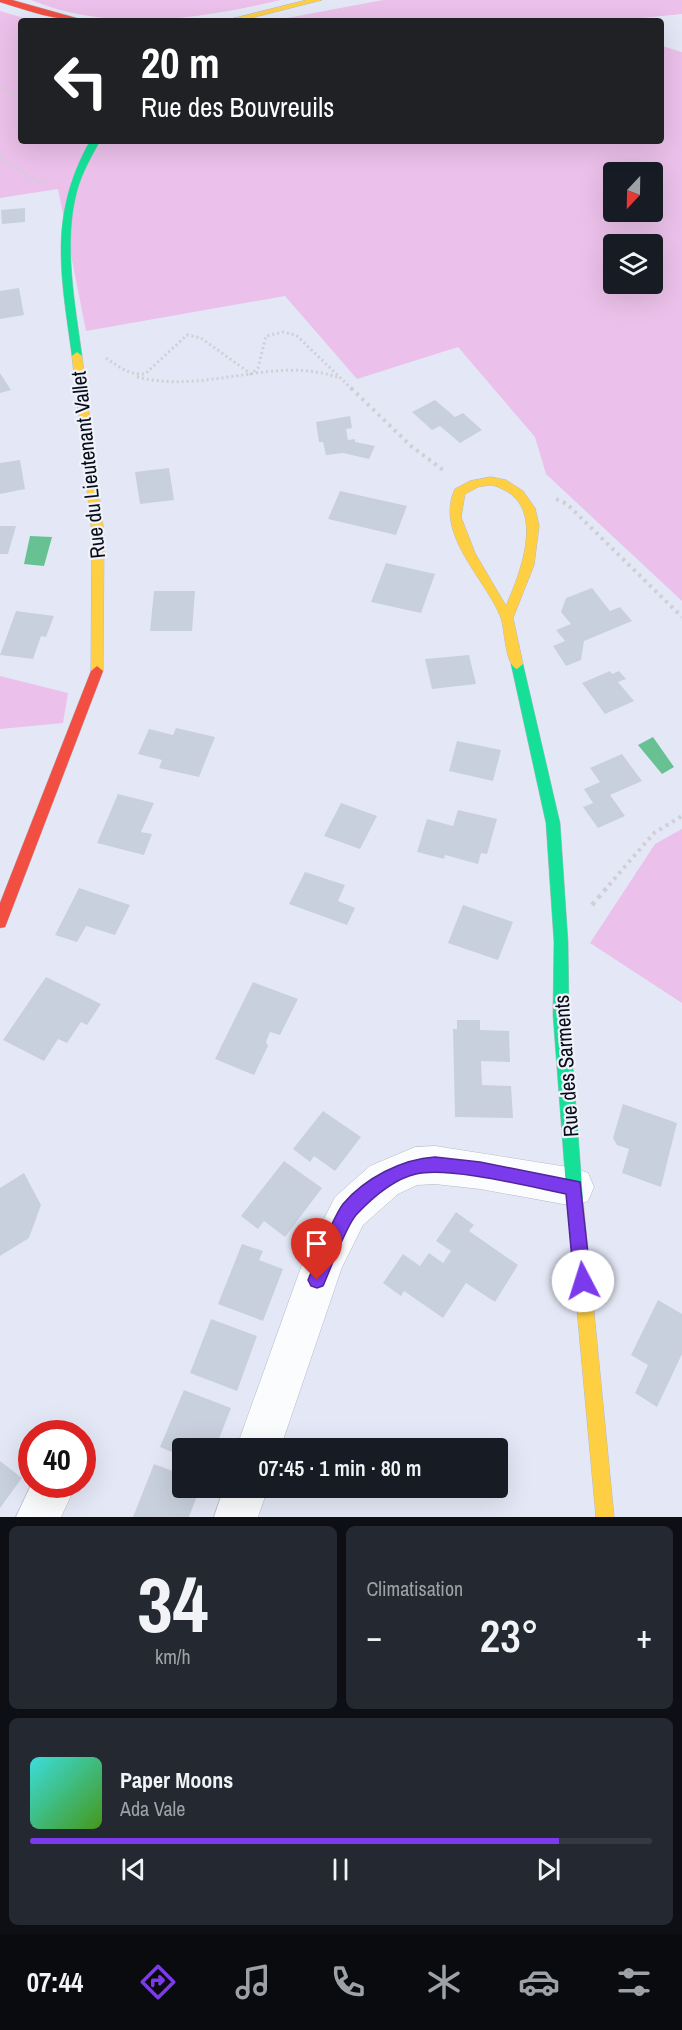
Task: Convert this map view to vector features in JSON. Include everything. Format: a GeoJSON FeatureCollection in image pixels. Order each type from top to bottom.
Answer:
{"type":"FeatureCollection","features":[{"type":"Feature","properties":{"kind":"street"},"geometry":{"type":"LineString","coordinates":[[3,0],[69,18]]}},
{"type":"Feature","properties":{"kind":"street"},"geometry":{"type":"LineString","coordinates":[[256,18],[318,0]]}},
{"type":"Feature","properties":{"kind":"street","name":"Rue du Lieutenant Vallet"},"geometry":{"type":"LineString","coordinates":[[0,922],[97,672],[98,534],[65,259],[68,197],[81,161],[92,144]]}},
{"type":"Feature","properties":{"kind":"street"},"geometry":{"type":"LineString","coordinates":[[476,481],[501,482],[518,493],[531,508],[533,537],[524,583],[507,618]]}},
{"type":"Feature","properties":{"kind":"street","name":"Rue des Sarments"},"geometry":{"type":"LineString","coordinates":[[476,481],[466,485],[459,492],[455,518],[469,554],[507,618],[553,823],[561,942],[561,1015],[574,1187],[605,1517]]}},
{"type":"Feature","properties":{"kind":"street"},"geometry":{"type":"LineString","coordinates":[[262,1438],[324,1260],[349,1210],[384,1180],[416,1166],[435,1165],[480,1170],[574,1187]]}},
{"type":"Feature","properties":{"kind":"street"},"geometry":{"type":"LineString","coordinates":[[39,1517],[48,1498]]}},
{"type":"Feature","properties":{"kind":"street"},"geometry":{"type":"LineString","coordinates":[[236,1517],[243,1498]]}},
{"type":"Feature","properties":{"kind":"path"},"geometry":{"type":"LineString","coordinates":[[0,87],[18,96]]}},
{"type":"Feature","properties":{"kind":"path"},"geometry":{"type":"LineString","coordinates":[[0,157],[31,178],[51,186]]}},
{"type":"Feature","properties":{"kind":"path"},"geometry":{"type":"LineString","coordinates":[[251,374],[258,368],[266,336],[283,332],[296,335],[309,345],[411,446],[444,471],[476,481]]}},
{"type":"Feature","properties":{"kind":"path"},"geometry":{"type":"LineString","coordinates":[[130,376],[139,376],[160,364],[174,342],[187,335],[201,338],[251,374]]}},
{"type":"Feature","properties":{"kind":"path"},"geometry":{"type":"LineString","coordinates":[[75,338],[93,347],[130,376],[154,382],[221,380],[251,374],[307,369],[326,371],[346,381]]}},
{"type":"Feature","properties":{"kind":"path"},"geometry":{"type":"LineString","coordinates":[[501,482],[526,485],[567,504],[682,617]]}},
{"type":"Feature","properties":{"kind":"path"},"geometry":{"type":"LineString","coordinates":[[561,942],[654,833],[682,816]]}},
{"type":"Feature","properties":{"kind":"shaded area"},"geometry":{"type":"Polygon","coordinates":[[[31,0],[281,0],[219,13],[176,18],[103,18],[61,10],[31,0]]]}},
{"type":"Feature","properties":{"kind":"shaded area"},"geometry":{"type":"Polygon","coordinates":[[[383,0],[682,0],[682,14],[643,18],[287,18],[383,0]]]}},
{"type":"Feature","properties":{"kind":"shaded area"},"geometry":{"type":"Polygon","coordinates":[[[0,11],[24,18],[18,18],[18,144],[664,144],[664,47],[682,52],[682,601],[546,474],[535,437],[458,347],[357,379],[285,296],[86,331],[58,189],[0,198],[0,11]]]}},
{"type":"Feature","properties":{"kind":"shaded area"},"geometry":{"type":"Polygon","coordinates":[[[30,536],[52,537],[44,566],[24,564],[30,536]]]}},
{"type":"Feature","properties":{"kind":"shaded area"},"geometry":{"type":"Polygon","coordinates":[[[0,676],[68,693],[63,723],[0,729],[0,676]]]}},
{"type":"Feature","properties":{"kind":"shaded area"},"geometry":{"type":"Polygon","coordinates":[[[653,737],[674,767],[662,774],[638,745],[653,737]]]}},
{"type":"Feature","properties":{"kind":"shaded area"},"geometry":{"type":"Polygon","coordinates":[[[682,829],[682,1003],[590,943],[655,844],[682,829]]]}},
{"type":"Feature","properties":{"kind":"building"},"geometry":{"type":"Polygon","coordinates":[[[25,208],[25,222],[2,224],[1,210],[25,208]]]}},
{"type":"Feature","properties":{"kind":"building"},"geometry":{"type":"Polygon","coordinates":[[[19,288],[24,315],[0,319],[0,291],[19,288]]]}},
{"type":"Feature","properties":{"kind":"building"},"geometry":{"type":"Polygon","coordinates":[[[0,373],[11,390],[0,393],[0,373]]]}},
{"type":"Feature","properties":{"kind":"building"},"geometry":{"type":"Polygon","coordinates":[[[435,400],[455,417],[463,413],[482,430],[460,443],[440,426],[432,430],[412,412],[435,400]]]}},
{"type":"Feature","properties":{"kind":"building"},"geometry":{"type":"Polygon","coordinates":[[[350,416],[352,428],[346,429],[348,440],[355,439],[355,442],[375,446],[369,459],[343,453],[326,455],[323,442],[319,442],[316,422],[350,416]]]}},
{"type":"Feature","properties":{"kind":"building"},"geometry":{"type":"Polygon","coordinates":[[[20,460],[25,489],[0,494],[0,463],[20,460]]]}},
{"type":"Feature","properties":{"kind":"building"},"geometry":{"type":"Polygon","coordinates":[[[169,468],[174,500],[140,504],[135,472],[169,468]]]}},
{"type":"Feature","properties":{"kind":"building"},"geometry":{"type":"Polygon","coordinates":[[[340,491],[407,506],[396,535],[328,519],[340,491]]]}},
{"type":"Feature","properties":{"kind":"building"},"geometry":{"type":"Polygon","coordinates":[[[0,526],[16,526],[8,554],[0,554],[0,526]]]}},
{"type":"Feature","properties":{"kind":"building"},"geometry":{"type":"Polygon","coordinates":[[[386,563],[435,574],[421,613],[371,602],[386,563]]]}},
{"type":"Feature","properties":{"kind":"building"},"geometry":{"type":"Polygon","coordinates":[[[592,588],[610,611],[620,607],[632,621],[584,641],[581,660],[566,666],[553,646],[565,641],[556,630],[571,624],[561,612],[566,598],[592,588]]]}},
{"type":"Feature","properties":{"kind":"building"},"geometry":{"type":"Polygon","coordinates":[[[154,591],[195,591],[192,631],[150,631],[154,591]]]}},
{"type":"Feature","properties":{"kind":"building"},"geometry":{"type":"Polygon","coordinates":[[[16,611],[54,616],[46,637],[41,636],[33,659],[0,655],[16,611]]]}},
{"type":"Feature","properties":{"kind":"building"},"geometry":{"type":"Polygon","coordinates":[[[469,655],[476,684],[432,689],[425,659],[469,655]]]}},
{"type":"Feature","properties":{"kind":"building"},"geometry":{"type":"Polygon","coordinates":[[[610,671],[612,674],[619,671],[626,679],[618,682],[634,701],[605,714],[582,683],[610,671]]]}},
{"type":"Feature","properties":{"kind":"building"},"geometry":{"type":"Polygon","coordinates":[[[176,728],[215,737],[199,777],[159,768],[162,760],[138,754],[149,729],[173,735],[176,728]]]}},
{"type":"Feature","properties":{"kind":"building"},"geometry":{"type":"Polygon","coordinates":[[[457,741],[501,750],[493,781],[449,771],[457,741]]]}},
{"type":"Feature","properties":{"kind":"building"},"geometry":{"type":"Polygon","coordinates":[[[622,754],[642,781],[610,795],[625,816],[598,828],[583,807],[593,803],[584,789],[600,782],[590,768],[622,754]]]}},
{"type":"Feature","properties":{"kind":"building"},"geometry":{"type":"Polygon","coordinates":[[[118,794],[154,803],[141,832],[152,834],[144,855],[97,843],[118,794]]]}},
{"type":"Feature","properties":{"kind":"building"},"geometry":{"type":"Polygon","coordinates":[[[341,803],[377,816],[360,849],[324,836],[341,803]]]}},
{"type":"Feature","properties":{"kind":"building"},"geometry":{"type":"Polygon","coordinates":[[[458,810],[497,819],[487,854],[481,853],[478,864],[445,855],[444,859],[417,852],[427,819],[453,826],[458,810]]]}},
{"type":"Feature","properties":{"kind":"building"},"geometry":{"type":"Polygon","coordinates":[[[305,872],[345,885],[338,901],[355,908],[347,925],[289,904],[305,872]]]}},
{"type":"Feature","properties":{"kind":"building"},"geometry":{"type":"Polygon","coordinates":[[[79,888],[130,905],[115,935],[86,926],[77,942],[55,935],[79,888]]]}},
{"type":"Feature","properties":{"kind":"building"},"geometry":{"type":"Polygon","coordinates":[[[463,905],[513,922],[498,960],[448,943],[463,905]]]}},
{"type":"Feature","properties":{"kind":"building"},"geometry":{"type":"Polygon","coordinates":[[[46,977],[101,1004],[87,1025],[81,1022],[67,1043],[58,1039],[44,1061],[3,1040],[46,977]]]}},
{"type":"Feature","properties":{"kind":"building"},"geometry":{"type":"Polygon","coordinates":[[[253,982],[298,999],[280,1035],[270,1032],[266,1042],[268,1046],[254,1075],[215,1059],[253,982]]]}},
{"type":"Feature","properties":{"kind":"building"},"geometry":{"type":"Polygon","coordinates":[[[457,1020],[480,1020],[480,1030],[509,1031],[510,1062],[481,1061],[482,1085],[511,1086],[513,1118],[455,1117],[453,1029],[457,1029],[457,1020]]]}},
{"type":"Feature","properties":{"kind":"building"},"geometry":{"type":"Polygon","coordinates":[[[623,1104],[677,1123],[661,1187],[622,1173],[629,1149],[617,1145],[613,1138],[623,1104]]]}},
{"type":"Feature","properties":{"kind":"building"},"geometry":{"type":"Polygon","coordinates":[[[323,1111],[361,1137],[335,1171],[314,1156],[310,1162],[293,1149],[323,1111]]]}},
{"type":"Feature","properties":{"kind":"building"},"geometry":{"type":"Polygon","coordinates":[[[284,1161],[322,1188],[285,1237],[264,1221],[258,1229],[241,1216],[284,1161]]]}},
{"type":"Feature","properties":{"kind":"building"},"geometry":{"type":"Polygon","coordinates":[[[24,1173],[41,1205],[29,1238],[0,1256],[0,1188],[24,1173]]]}},
{"type":"Feature","properties":{"kind":"building"},"geometry":{"type":"Polygon","coordinates":[[[456,1212],[474,1225],[469,1231],[518,1265],[495,1302],[466,1283],[443,1318],[404,1291],[401,1296],[383,1283],[403,1254],[420,1266],[429,1253],[443,1263],[451,1251],[436,1241],[456,1212]]]}},
{"type":"Feature","properties":{"kind":"building"},"geometry":{"type":"Polygon","coordinates":[[[242,1244],[263,1251],[259,1260],[283,1269],[263,1321],[218,1304],[242,1244]]]}},
{"type":"Feature","properties":{"kind":"building"},"geometry":{"type":"Polygon","coordinates":[[[658,1300],[682,1314],[682,1354],[657,1407],[635,1393],[648,1365],[631,1355],[658,1300]]]}},
{"type":"Feature","properties":{"kind":"building"},"geometry":{"type":"Polygon","coordinates":[[[211,1319],[257,1336],[237,1391],[190,1373],[211,1319]]]}},
{"type":"Feature","properties":{"kind":"building"},"geometry":{"type":"Polygon","coordinates":[[[184,1390],[231,1408],[219,1438],[172,1438],[172,1452],[160,1447],[184,1390]]]}},
{"type":"Feature","properties":{"kind":"building"},"geometry":{"type":"Polygon","coordinates":[[[0,1461],[18,1475],[18,1483],[0,1508],[0,1461]]]}},
{"type":"Feature","properties":{"kind":"building"},"geometry":{"type":"Polygon","coordinates":[[[154,1464],[172,1471],[172,1498],[196,1498],[189,1517],[133,1517],[154,1464]]]}},
{"type":"Feature","properties":{"kind":"traffic: fast"},"geometry":{"type":"LineString","coordinates":[[77,356],[67,273],[67,218],[72,192],[81,166],[93,144]]}},
{"type":"Feature","properties":{"kind":"traffic: fast"},"geometry":{"type":"LineString","coordinates":[[517,664],[553,823],[561,942],[561,1015],[575,1200]]}},
{"type":"Feature","properties":{"kind":"traffic: slow"},"geometry":{"type":"LineString","coordinates":[[240,18],[318,0]]}},
{"type":"Feature","properties":{"kind":"traffic: slow"},"geometry":{"type":"LineString","coordinates":[[77,356],[98,534],[97,671]]}},
{"type":"Feature","properties":{"kind":"traffic: slow"},"geometry":{"type":"LineString","coordinates":[[507,618],[528,565],[533,526],[529,508],[519,494],[502,483],[479,482],[459,492],[455,517],[469,554],[507,618],[517,664]]}},
{"type":"Feature","properties":{"kind":"traffic: slow"},"geometry":{"type":"LineString","coordinates":[[575,1200],[605,1517]]}},
{"type":"Feature","properties":{"kind":"traffic: jam"},"geometry":{"type":"LineString","coordinates":[[3,0],[69,18]]}},
{"type":"Feature","properties":{"kind":"traffic: jam"},"geometry":{"type":"LineString","coordinates":[[0,922],[97,671]]}},
{"type":"Feature","properties":{"kind":"route"},"geometry":{"type":"LineString","coordinates":[[317,1280],[324,1260],[349,1210],[384,1180],[416,1166],[435,1165],[480,1170],[574,1187],[583,1281]]}}]}
